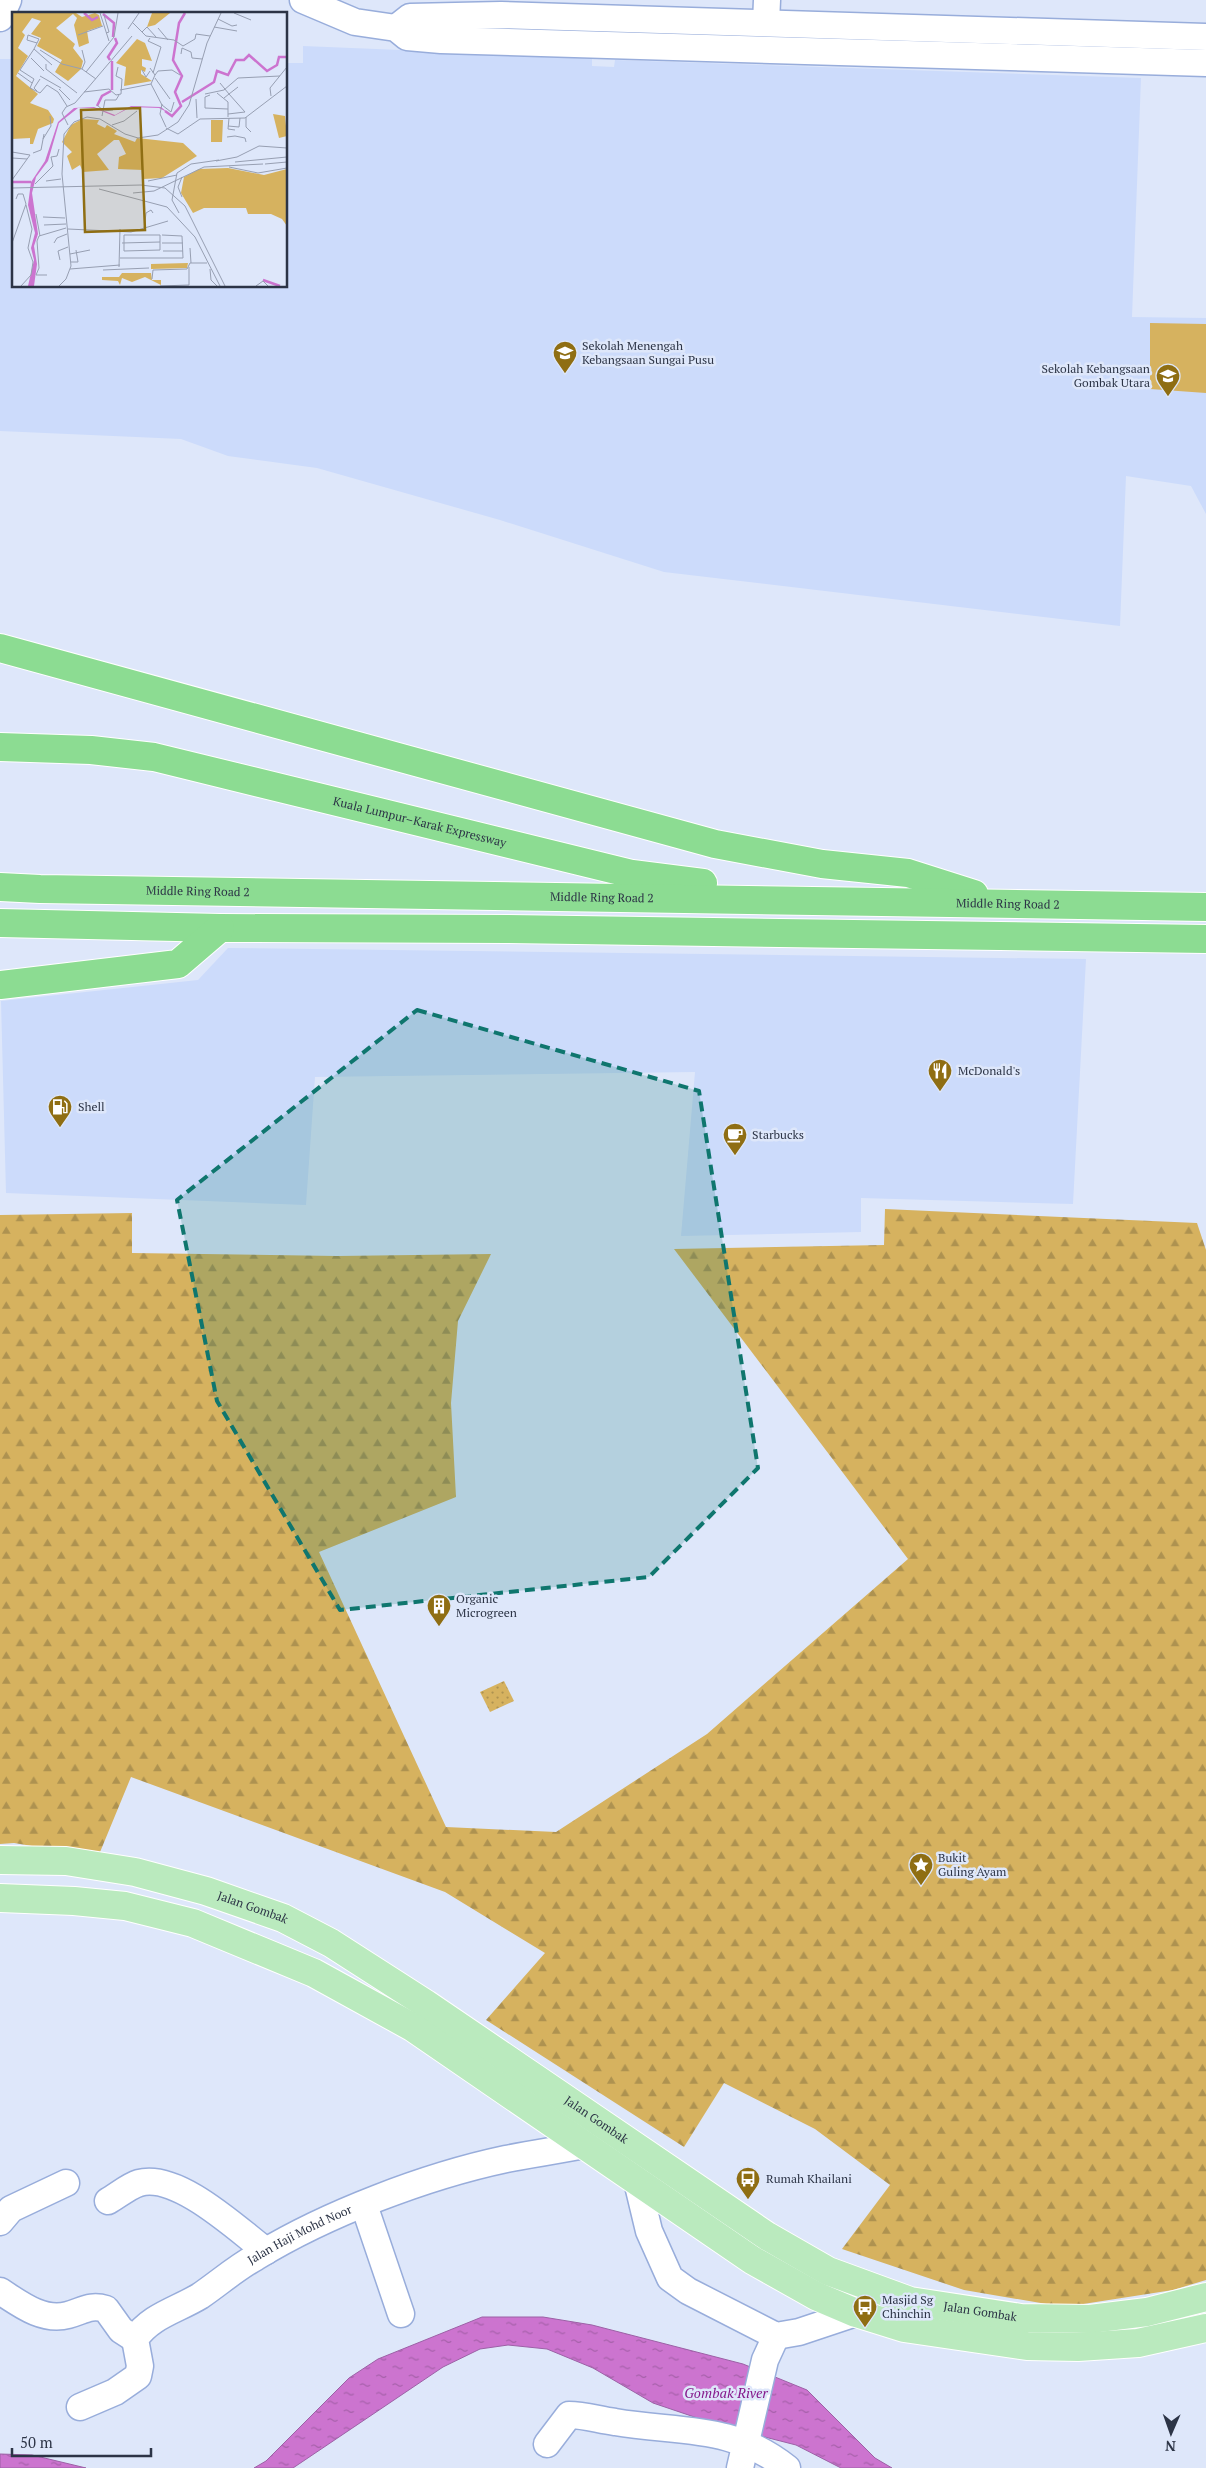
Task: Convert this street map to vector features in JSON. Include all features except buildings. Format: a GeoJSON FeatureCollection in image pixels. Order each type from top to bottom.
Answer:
{"type":"FeatureCollection","features":[{"type":"Feature","properties":{"kind":"highway"},"geometry":{"type":"LineString","coordinates":[[0,648],[715,844],[822,864],[908,873],[1002,904]]}},
{"type":"Feature","properties":{"kind":"highway","name":"Kuala Lumpur–Karak Expressway"},"geometry":{"type":"LineString","coordinates":[[0,747],[91,750],[154,757],[632,874],[838,900]]}},
{"type":"Feature","properties":{"kind":"highway","name":"Middle Ring Road 2"},"geometry":{"type":"LineString","coordinates":[[0,887],[40,890],[838,900],[1206,907]]}},
{"type":"Feature","properties":{"kind":"highway"},"geometry":{"type":"LineString","coordinates":[[0,922],[220,928],[508,929],[1206,939]]}},
{"type":"Feature","properties":{"kind":"highway"},"geometry":{"type":"LineString","coordinates":[[0,985],[178,964],[220,928]]}},
{"type":"Feature","properties":{"kind":"main road","name":"Jalan Gombak"},"geometry":{"type":"LineString","coordinates":[[0,1860],[66,1862],[135,1872],[206,1892],[283,1918],[331,1943],[426,2004],[767,2236],[837,2274],[910,2301],[1021,2318],[1090,2319],[1147,2312],[1206,2297]]}},
{"type":"Feature","properties":{"kind":"main road"},"geometry":{"type":"LineString","coordinates":[[0,1898],[74,1901],[133,1908],[193,1923],[314,1973],[412,2027],[752,2260],[816,2296],[856,2313],[904,2328],[1027,2346],[1078,2347],[1138,2343],[1206,2328]]}},
{"type":"Feature","properties":{"kind":"street"},"geometry":{"type":"LineString","coordinates":[[0,18],[8,0]]}},
{"type":"Feature","properties":{"kind":"street"},"geometry":{"type":"LineString","coordinates":[[303,0],[355,22],[396,28],[407,37],[500,44],[1206,64]]}},
{"type":"Feature","properties":{"kind":"street"},"geometry":{"type":"LineString","coordinates":[[396,28],[410,17],[501,8],[766,12],[910,28],[1206,37]]}},
{"type":"Feature","properties":{"kind":"street"},"geometry":{"type":"LineString","coordinates":[[500,44],[501,8]]}},
{"type":"Feature","properties":{"kind":"street"},"geometry":{"type":"LineString","coordinates":[[908,55],[910,28]]}},
{"type":"Feature","properties":{"kind":"street","name":"Jalan Haji Mohd Noor"},"geometry":{"type":"LineString","coordinates":[[135,2339],[156,2317],[172,2311],[199,2296],[266,2251],[334,2216],[466,2169],[506,2159],[585,2146]]}},
{"type":"Feature","properties":{"kind":"street"},"geometry":{"type":"LineString","coordinates":[[637,2181],[649,2231],[670,2278],[688,2291],[776,2336],[799,2332],[856,2313]]}},
{"type":"Feature","properties":{"kind":"street"},"geometry":{"type":"LineString","coordinates":[[108,2202],[139,2183],[168,2184],[188,2193],[266,2251]]}},
{"type":"Feature","properties":{"kind":"street"},"geometry":{"type":"LineString","coordinates":[[0,2222],[11,2209],[66,2184]]}},
{"type":"Feature","properties":{"kind":"street"},"geometry":{"type":"LineString","coordinates":[[364,2205],[401,2314]]}},
{"type":"Feature","properties":{"kind":"street"},"geometry":{"type":"LineString","coordinates":[[0,2291],[45,2316],[67,2316],[89,2306],[106,2309],[121,2330],[135,2339],[140,2366],[138,2376],[115,2392],[80,2407]]}},
{"type":"Feature","properties":{"kind":"street"},"geometry":{"type":"LineString","coordinates":[[745,2451],[765,2360],[776,2336]]}},
{"type":"Feature","properties":{"kind":"street"},"geometry":{"type":"LineString","coordinates":[[547,2444],[569,2415],[584,2415],[615,2422],[690,2429],[727,2436],[745,2451],[766,2452],[787,2468]]}},
{"type":"Feature","properties":{"kind":"highlighted area"},"geometry":{"type":"Polygon","coordinates":[[[417,1010],[699,1091],[758,1468],[649,1577],[340,1610],[217,1401],[177,1200],[417,1010]]]}},
{"type":"Feature","properties":{"kind":"shaded area","name":"Sekolah Menengah Kebangsaan Sungai Pusu"},"geometry":{"type":"Polygon","coordinates":[[[303,46],[592,58],[592,66],[614,67],[615,60],[1141,78],[1132,317],[1206,318],[1206,514],[1191,486],[1126,476],[1120,626],[664,572],[500,520],[317,468],[228,456],[181,439],[0,431],[0,59],[12,59],[12,288],[288,288],[288,63],[303,63],[303,46]]]}},
{"type":"Feature","properties":{"kind":"shaded area"},"geometry":{"type":"Polygon","coordinates":[[[228,948],[1086,959],[1073,1204],[861,1198],[861,1232],[681,1236],[695,1072],[315,1077],[306,1205],[6,1193],[1,1001],[198,980],[228,948]]]}},
{"type":"Feature","properties":{"kind":"green space"},"geometry":{"type":"Polygon","coordinates":[[[1150,323],[1206,324],[1206,393],[1150,389],[1150,323]]]}},
{"type":"Feature","properties":{"kind":"green space"},"geometry":{"type":"Polygon","coordinates":[[[885,1209],[1197,1223],[1206,1250],[1206,2280],[1173,2290],[1064,2307],[964,2290],[842,2249],[890,2185],[815,2129],[724,2083],[684,2147],[486,2020],[545,1953],[445,1892],[131,1777],[98,1857],[14,1843],[0,1844],[0,1215],[132,1213],[132,1253],[337,1256],[491,1254],[458,1321],[451,1403],[456,1497],[319,1552],[446,1827],[556,1832],[707,1734],[908,1559],[674,1249],[884,1245],[885,1209]]]}},
{"type":"Feature","properties":{"kind":"green space"},"geometry":{"type":"Polygon","coordinates":[[[504,1681],[514,1701],[490,1712],[480,1692],[504,1681]]]}},
{"type":"Feature","properties":{"kind":"water","name":"Gombak River"},"geometry":{"type":"Polygon","coordinates":[[[482,2317],[543,2317],[592,2325],[743,2364],[807,2390],[875,2458],[892,2468],[841,2468],[796,2445],[718,2425],[653,2403],[593,2368],[547,2349],[508,2345],[480,2349],[443,2367],[293,2468],[254,2468],[266,2461],[349,2378],[378,2359],[482,2317]]]}},
{"type":"Feature","properties":{"kind":"water"},"geometry":{"type":"Polygon","coordinates":[[[0,2454],[32,2455],[86,2468],[0,2468],[0,2454]]]}},
{"type":"Feature","properties":{"kind":"place","name":"Sekolah Menengah Kebangsaan Sungai Pusu"},"geometry":{"type":"Point","coordinates":[565,374]}},
{"type":"Feature","properties":{"kind":"place","name":"Sekolah Kebangsaan Gombak Utara"},"geometry":{"type":"Point","coordinates":[1168,397]}},
{"type":"Feature","properties":{"kind":"place","name":"McDonald's"},"geometry":{"type":"Point","coordinates":[940,1092]}},
{"type":"Feature","properties":{"kind":"place","name":"Shell"},"geometry":{"type":"Point","coordinates":[60,1128]}},
{"type":"Feature","properties":{"kind":"place","name":"Starbucks"},"geometry":{"type":"Point","coordinates":[735,1156]}},
{"type":"Feature","properties":{"kind":"place","name":"Organic Microgreen"},"geometry":{"type":"Point","coordinates":[439,1627]}},
{"type":"Feature","properties":{"kind":"place","name":"Bukit Guling Ayam"},"geometry":{"type":"Point","coordinates":[921,1886]}},
{"type":"Feature","properties":{"kind":"place","name":"Rumah Khailani"},"geometry":{"type":"Point","coordinates":[748,2200]}},
{"type":"Feature","properties":{"kind":"place","name":"Masjid Sg Chinchin"},"geometry":{"type":"Point","coordinates":[865,2328]}}]}
